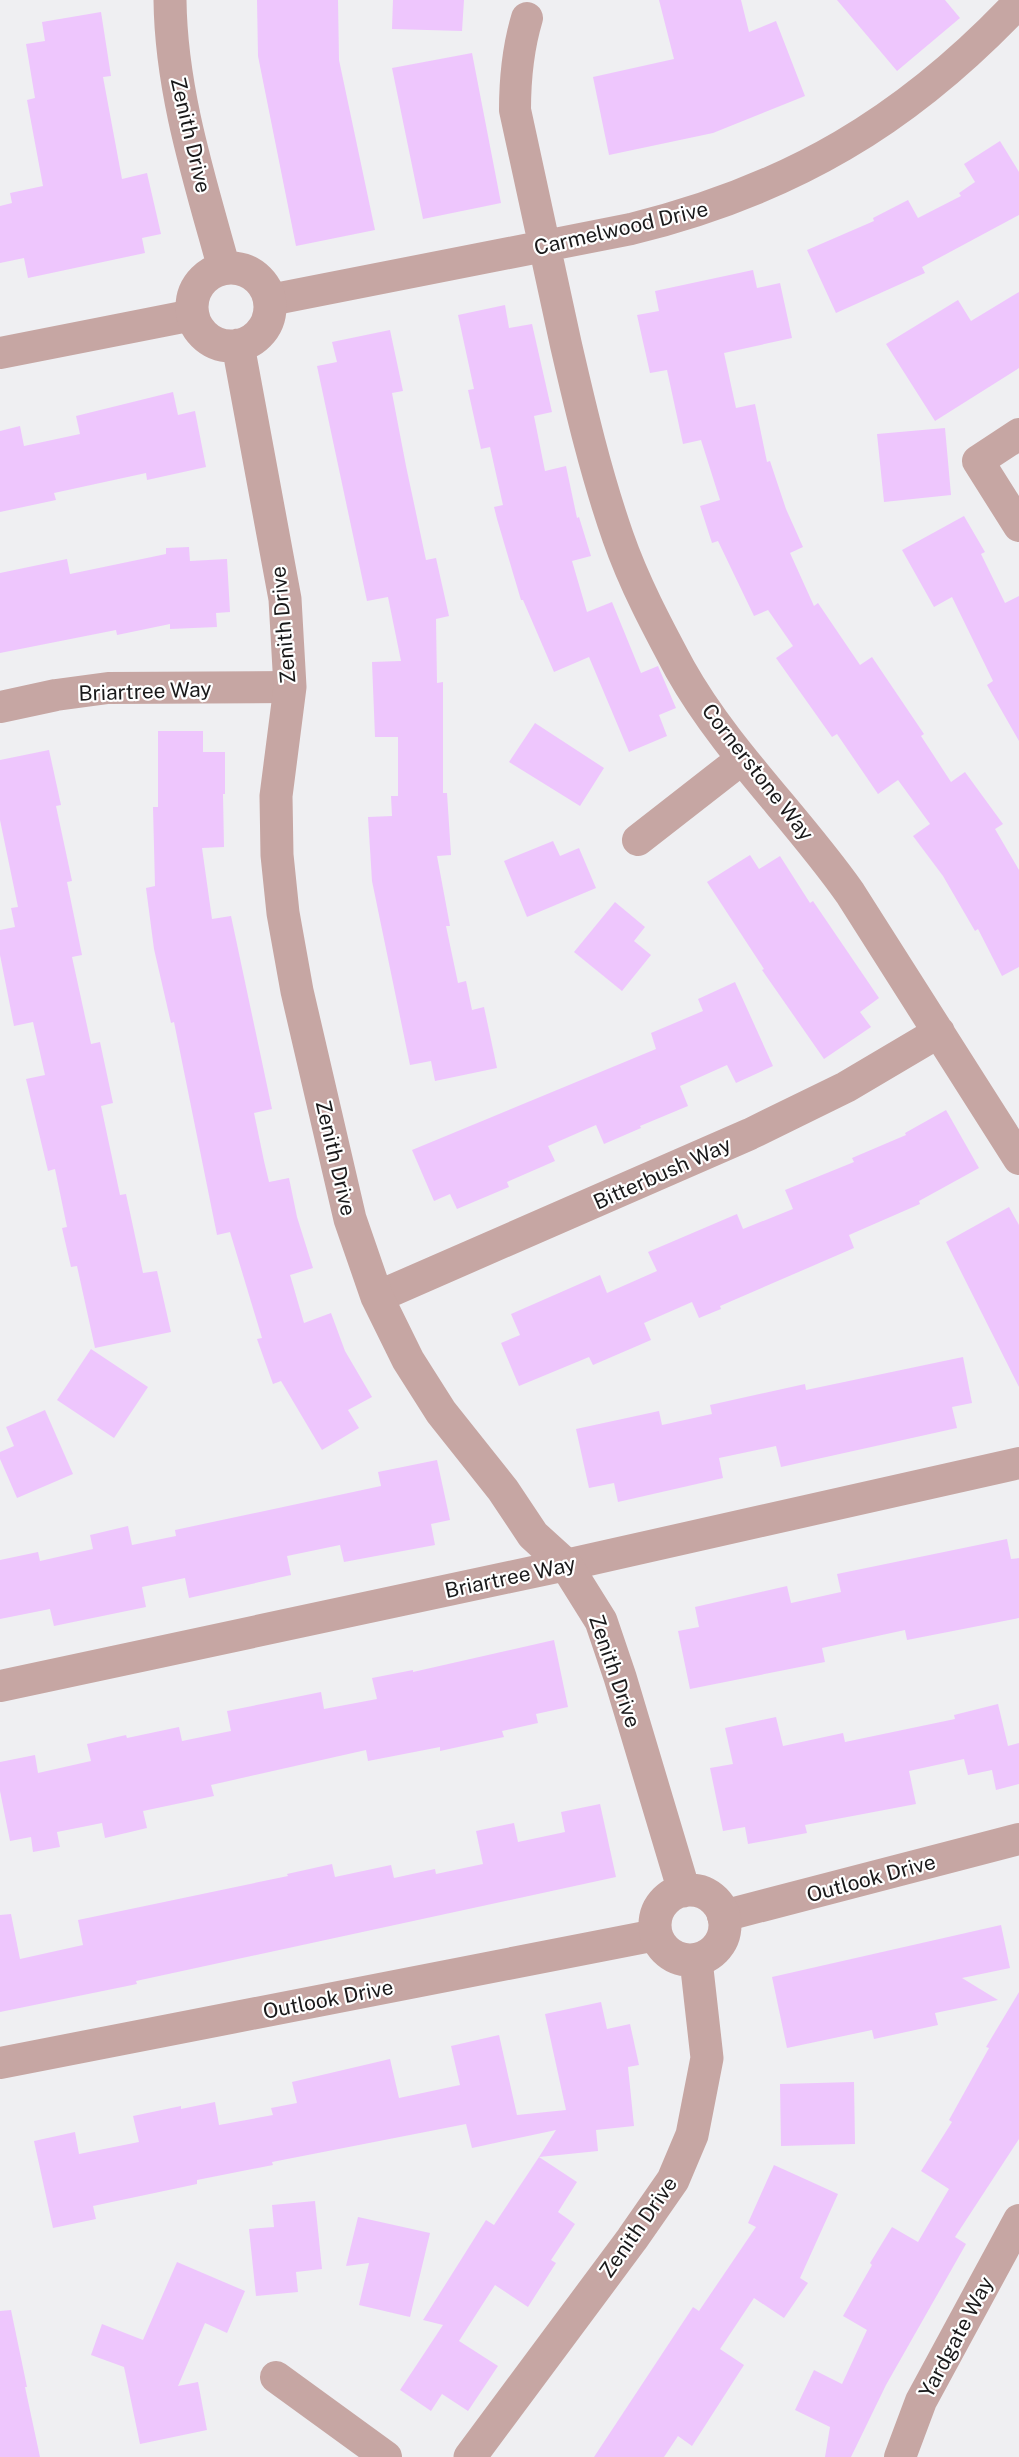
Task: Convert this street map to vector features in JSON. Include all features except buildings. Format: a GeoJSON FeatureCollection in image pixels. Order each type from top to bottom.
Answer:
{"type":"FeatureCollection","features":[{"type":"Feature","properties":{"kind":"street","name":"Zenith Drive"},"geometry":{"type":"LineString","coordinates":[[170,0],[174,55],[186,130],[224,268]]}},
{"type":"Feature","properties":{"kind":"street","name":"Carmelwood Drive"},"geometry":{"type":"LineString","coordinates":[[270,300],[680,217],[727,202],[796,172],[862,135],[924,92],[980,43],[1017,3]]}},
{"type":"Feature","properties":{"kind":"street","name":"Cornerstone Way"},"geometry":{"type":"LineString","coordinates":[[526,18],[520,40],[515,110],[592,456],[618,539],[640,593],[681,670],[712,719],[742,759],[826,858],[1019,1159]]}},
{"type":"Feature","properties":{"kind":"street"},"geometry":{"type":"LineString","coordinates":[[224,268],[237,268],[259,279],[270,300],[270,312],[259,334],[238,345],[224,345],[211,341],[201,332],[193,315],[194,293],[201,282],[212,273],[224,268]]}},
{"type":"Feature","properties":{"kind":"street"},"geometry":{"type":"LineString","coordinates":[[0,353],[193,315]]}},
{"type":"Feature","properties":{"kind":"street","name":"Zenith Drive"},"geometry":{"type":"LineString","coordinates":[[238,345],[285,599],[291,687],[276,796],[277,855],[283,913],[297,991],[350,1219],[376,1297],[408,1360],[441,1412],[503,1490],[533,1535],[566,1565],[601,1621],[684,1891]]}},
{"type":"Feature","properties":{"kind":"street"},"geometry":{"type":"LineString","coordinates":[[1019,434],[978,461],[1019,526]]}},
{"type":"Feature","properties":{"kind":"street","name":"Briartree Way"},"geometry":{"type":"LineString","coordinates":[[0,707],[57,695],[108,688],[291,687]]}},
{"type":"Feature","properties":{"kind":"street"},"geometry":{"type":"LineString","coordinates":[[638,840],[742,759]]}},
{"type":"Feature","properties":{"kind":"street","name":"Bitterbush Way"},"geometry":{"type":"LineString","coordinates":[[376,1297],[750,1134],[846,1087],[939,1032]]}},
{"type":"Feature","properties":{"kind":"street","name":"Briartree Way"},"geometry":{"type":"LineString","coordinates":[[0,1686],[566,1565],[1019,1463]]}},
{"type":"Feature","properties":{"kind":"street","name":"Outlook Drive"},"geometry":{"type":"LineString","coordinates":[[723,1916],[1019,1839]]}},
{"type":"Feature","properties":{"kind":"street"},"geometry":{"type":"LineString","coordinates":[[695,1890],[706,1894],[716,1901],[723,1916],[725,1933],[720,1944],[712,1953],[696,1960],[680,1959],[669,1954],[661,1946],[656,1935],[657,1912],[664,1902],[684,1891],[695,1890]]}},
{"type":"Feature","properties":{"kind":"street","name":"Outlook Drive"},"geometry":{"type":"LineString","coordinates":[[0,2063],[656,1935]]}},
{"type":"Feature","properties":{"kind":"street","name":"Zenith Drive"},"geometry":{"type":"LineString","coordinates":[[470,2457],[632,2239],[673,2180],[692,2135],[707,2058],[696,1960]]}},
{"type":"Feature","properties":{"kind":"street","name":"Yardgate Way"},"geometry":{"type":"LineString","coordinates":[[900,2457],[921,2401],[1019,2220]]}},
{"type":"Feature","properties":{"kind":"street"},"geometry":{"type":"LineString","coordinates":[[276,2377],[386,2457]]}}]}
